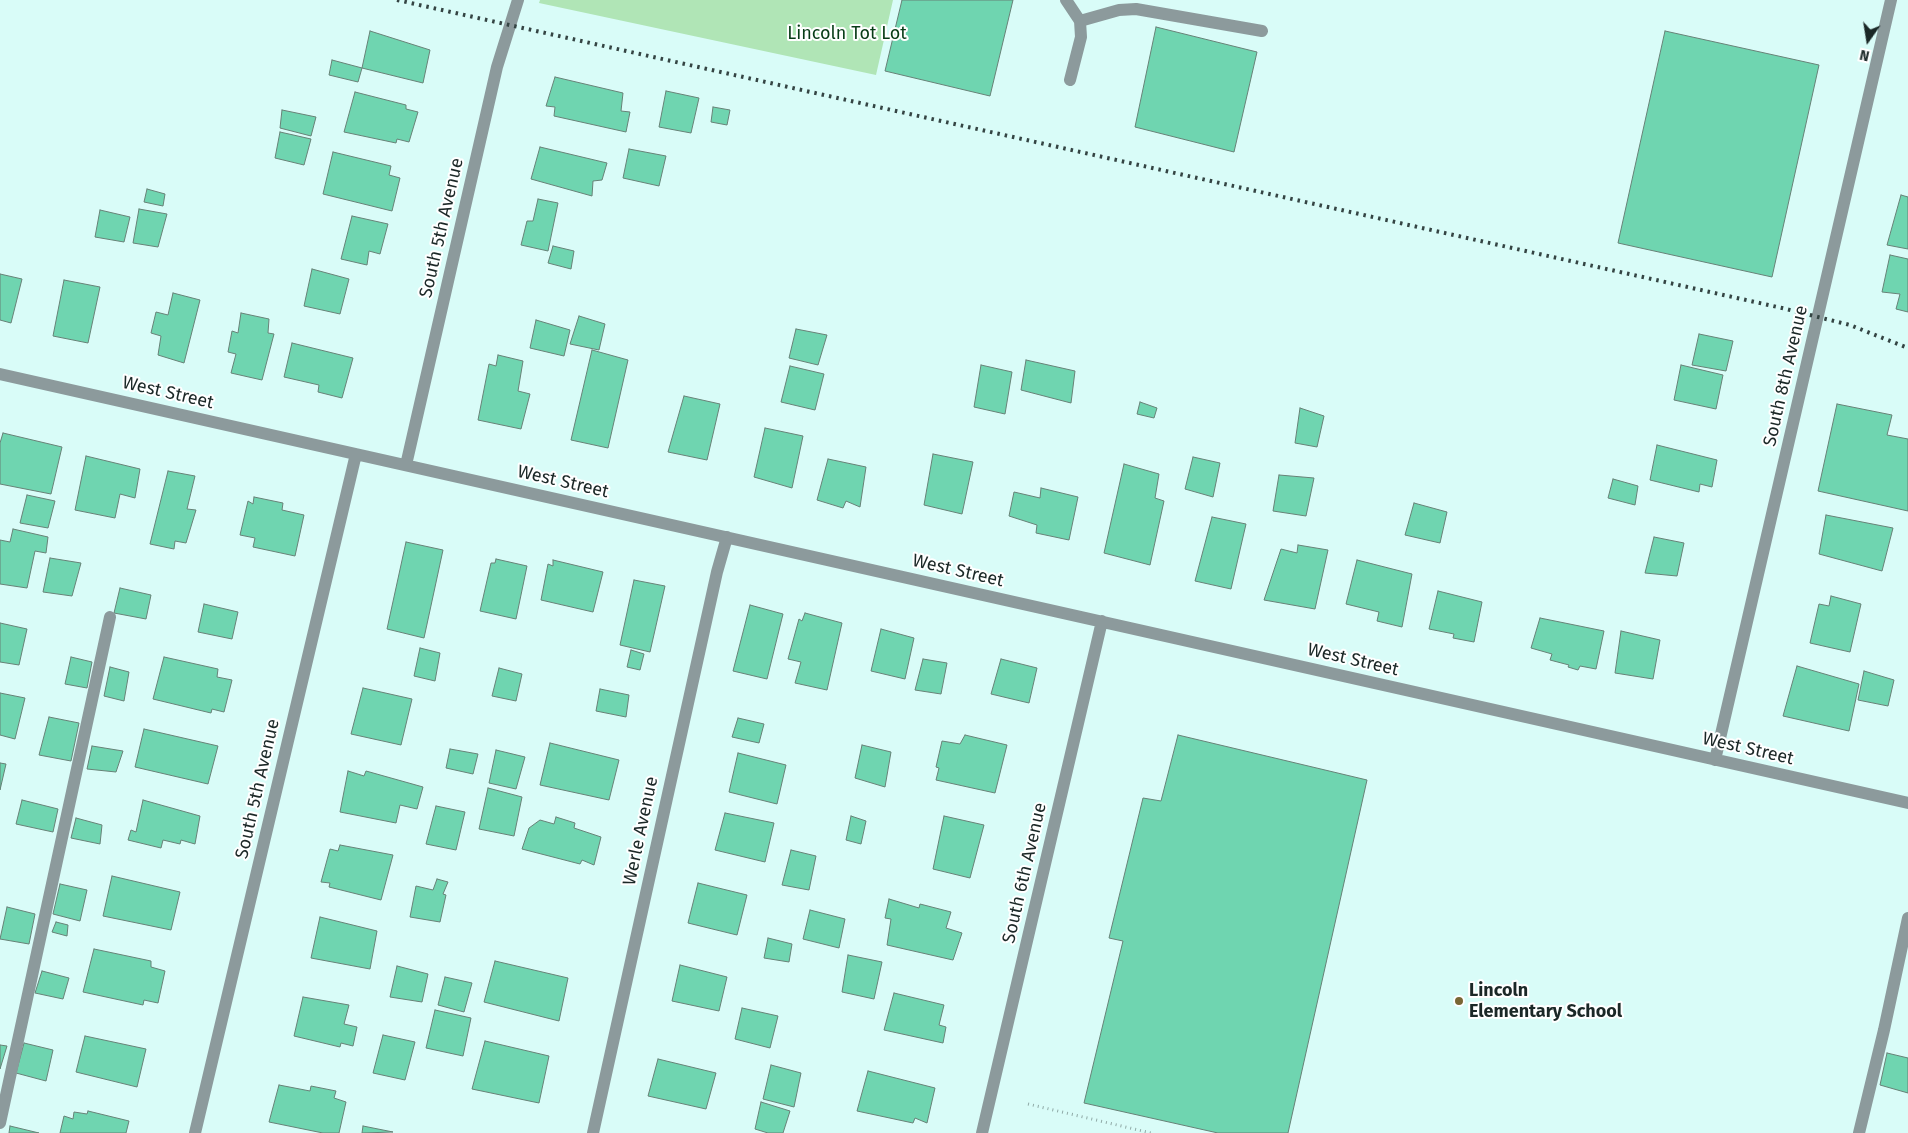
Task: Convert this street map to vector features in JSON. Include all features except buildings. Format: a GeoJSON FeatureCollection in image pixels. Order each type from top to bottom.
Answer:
{"type":"FeatureCollection","features":[{"type":"Feature","properties":{"kind":"street","name":"South 5th Avenue"},"geometry":{"type":"LineString","coordinates":[[406,465],[497,66],[518,0]]}},
{"type":"Feature","properties":{"kind":"street"},"geometry":{"type":"LineString","coordinates":[[1066,0],[1080,21],[1081,37],[1070,80]]}},
{"type":"Feature","properties":{"kind":"street","name":"South 8th Avenue"},"geometry":{"type":"LineString","coordinates":[[1716,760],[1891,0]]}},
{"type":"Feature","properties":{"kind":"street"},"geometry":{"type":"LineString","coordinates":[[1080,21],[1118,10],[1136,9],[1262,31]]}},
{"type":"Feature","properties":{"kind":"street","name":"West Street"},"geometry":{"type":"LineString","coordinates":[[0,374],[1908,803]]}},
{"type":"Feature","properties":{"kind":"street","name":"South 5th Avenue"},"geometry":{"type":"LineString","coordinates":[[195,1133],[356,454]]}},
{"type":"Feature","properties":{"kind":"street","name":"Werle Avenue"},"geometry":{"type":"LineString","coordinates":[[592,1133],[717,572],[727,537]]}},
{"type":"Feature","properties":{"kind":"street"},"geometry":{"type":"LineString","coordinates":[[0,1123],[110,617]]}},
{"type":"Feature","properties":{"kind":"street","name":"South 6th Avenue"},"geometry":{"type":"LineString","coordinates":[[982,1133],[1102,622]]}},
{"type":"Feature","properties":{"kind":"street"},"geometry":{"type":"LineString","coordinates":[[1858,1133],[1884,1030],[1908,918]]}},
{"type":"Feature","properties":{"kind":"path"},"geometry":{"type":"LineString","coordinates":[[1028,1104],[1151,1133]]}},
{"type":"Feature","properties":{"kind":"green space","name":"Lincoln Tot Lot"},"geometry":{"type":"Polygon","coordinates":[[[540,0],[893,0],[876,75],[539,3],[540,0]]]}},
{"type":"Feature","properties":{"kind":"railway"},"geometry":{"type":"LineString","coordinates":[[397,0],[1782,308],[1850,325],[1908,348]]}},
{"type":"Feature","properties":{"kind":"place","name":"Lincoln Elementary School"},"geometry":{"type":"Point","coordinates":[1459,1001]}}]}
